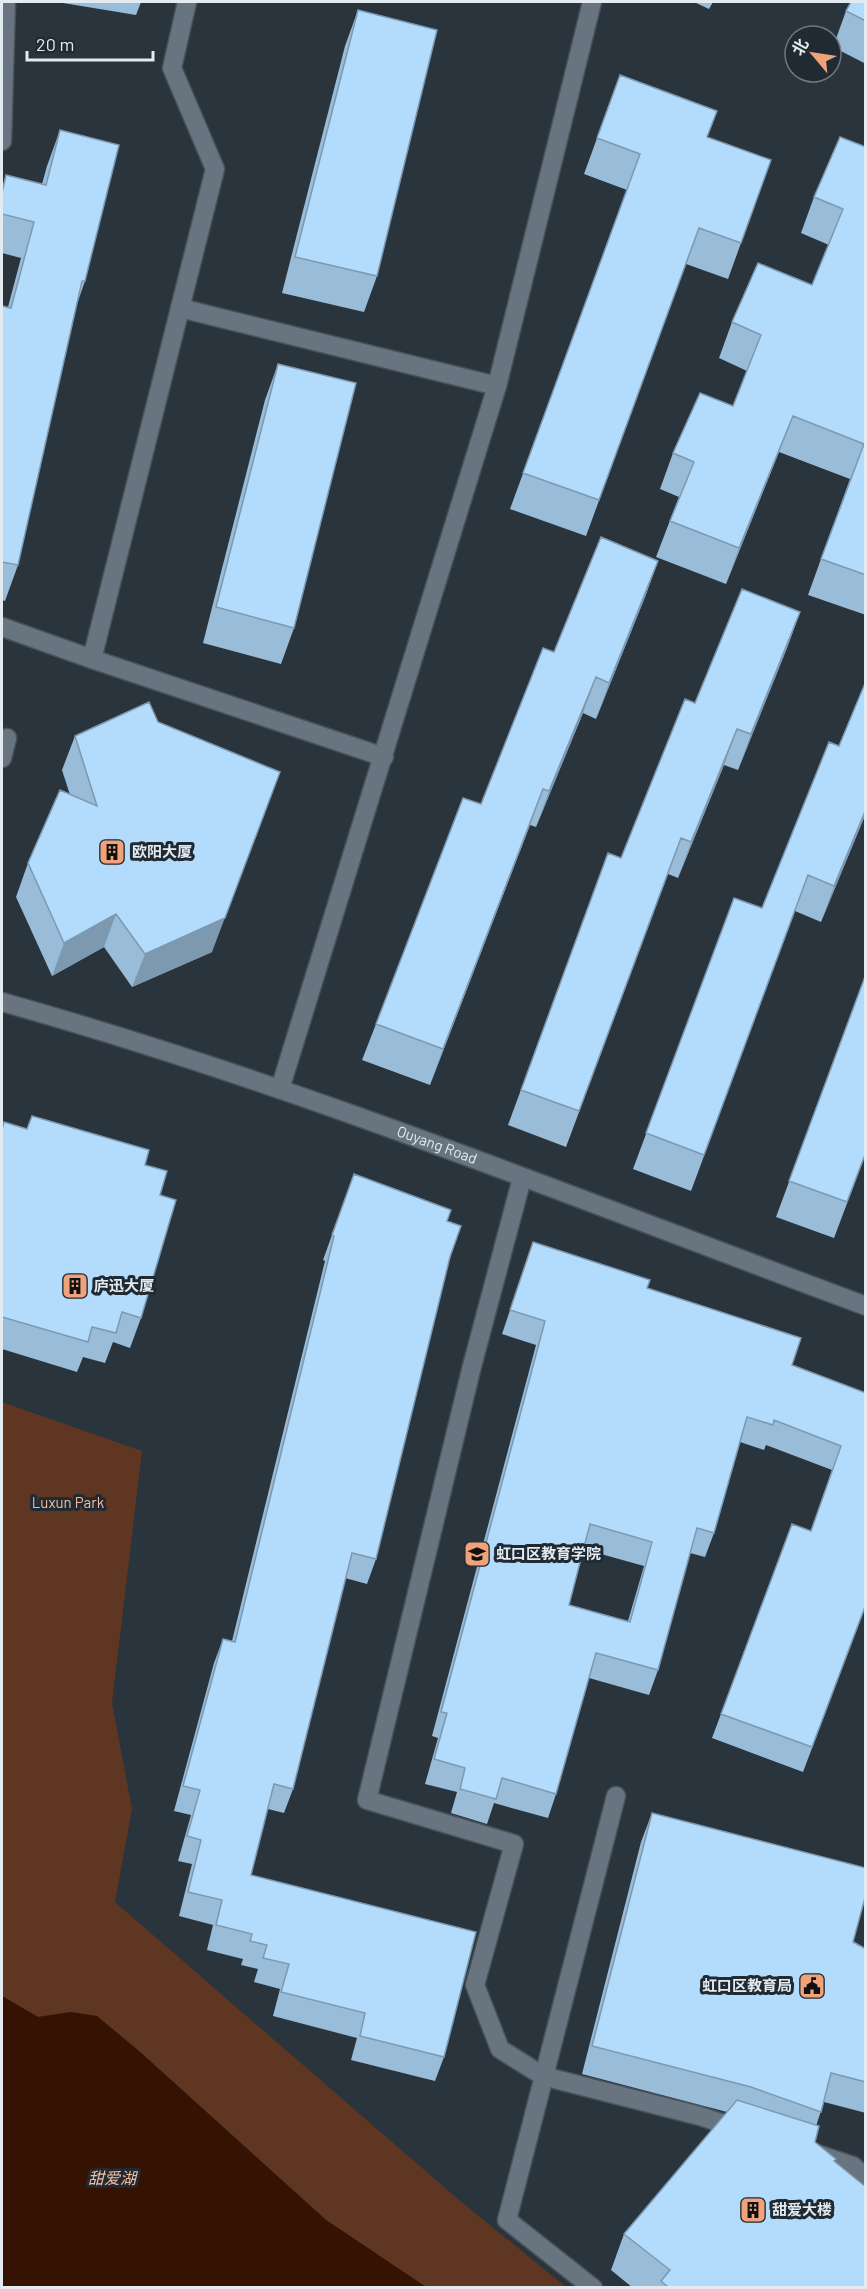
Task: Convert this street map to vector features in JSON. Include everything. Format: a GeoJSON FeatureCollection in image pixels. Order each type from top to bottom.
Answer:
{"type":"FeatureCollection","features":[{"type":"Feature","properties":{"kind":"street"},"geometry":{"type":"LineString","coordinates":[[2,141],[6,2]]}},
{"type":"Feature","properties":{"kind":"street"},"geometry":{"type":"LineString","coordinates":[[92,659],[215,169],[172,68],[188,2]]}},
{"type":"Feature","properties":{"kind":"street"},"geometry":{"type":"LineString","coordinates":[[280,1089],[497,386],[592,2]]}},
{"type":"Feature","properties":{"kind":"street"},"geometry":{"type":"LineString","coordinates":[[180,308],[497,386]]}},
{"type":"Feature","properties":{"kind":"street"},"geometry":{"type":"LineString","coordinates":[[2,627],[384,757]]}},
{"type":"Feature","properties":{"kind":"street"},"geometry":{"type":"LineString","coordinates":[[2,758],[7,738]]}},
{"type":"Feature","properties":{"kind":"street","name":"Ouyang Road"},"geometry":{"type":"LineString","coordinates":[[2,1002],[72,1022],[280,1089],[866,1306]]}},
{"type":"Feature","properties":{"kind":"street"},"geometry":{"type":"LineString","coordinates":[[522,1178],[471,1370],[367,1800],[514,1844],[475,1985],[500,2049],[543,2076],[700,2116],[755,2134]]}},
{"type":"Feature","properties":{"kind":"street"},"geometry":{"type":"LineString","coordinates":[[593,2288],[507,2220],[616,1796]]}},
{"type":"Feature","properties":{"kind":"street"},"geometry":{"type":"LineString","coordinates":[[799,2148],[853,2166],[866,2178]]}},
{"type":"Feature","properties":{"kind":"green space","name":"Luxun Park"},"geometry":{"type":"Polygon","coordinates":[[[2,1402],[142,1451],[112,1703],[132,1809],[115,1902],[459,2200],[566,2287],[426,2287],[326,2220],[139,2051],[71,2012],[38,2017],[2,1996],[2,1402]]]}},
{"type":"Feature","properties":{"kind":"water","name":"甜爱湖"},"geometry":{"type":"Polygon","coordinates":[[[2,1996],[38,2017],[71,2012],[97,2016],[139,2051],[326,2220],[426,2287],[2,2287],[2,1996]]]}},
{"type":"Feature","properties":{"kind":"building"},"geometry":{"type":"Polygon","coordinates":[[[851,2],[866,2],[866,21],[846,11],[851,2]]]}},
{"type":"Feature","properties":{"kind":"building"},"geometry":{"type":"Polygon","coordinates":[[[358,10],[437,30],[377,276],[295,257],[358,10]]]}},
{"type":"Feature","properties":{"kind":"building"},"geometry":{"type":"Polygon","coordinates":[[[620,75],[717,111],[707,137],[771,160],[741,243],[699,228],[599,500],[523,473],[640,154],[597,138],[620,75]]]}},
{"type":"Feature","properties":{"kind":"building"},"geometry":{"type":"Polygon","coordinates":[[[60,130],[119,145],[85,281],[82,281],[18,565],[2,562],[2,306],[11,308],[34,222],[2,214],[2,193],[6,175],[46,185],[60,130]]]}},
{"type":"Feature","properties":{"kind":"building"},"geometry":{"type":"Polygon","coordinates":[[[840,137],[866,147],[866,575],[821,559],[864,444],[793,416],[739,548],[670,521],[694,462],[673,453],[700,393],[733,406],[761,335],[732,322],[758,263],[812,285],[843,209],[814,197],[840,137]]]}},
{"type":"Feature","properties":{"kind":"building"},"geometry":{"type":"Polygon","coordinates":[[[278,364],[356,383],[294,628],[216,607],[278,364]]]}},
{"type":"Feature","properties":{"kind":"building"},"geometry":{"type":"Polygon","coordinates":[[[601,537],[658,561],[609,683],[596,677],[549,791],[543,789],[443,1049],[376,1024],[463,798],[481,804],[543,648],[554,652],[601,537]]]}},
{"type":"Feature","properties":{"kind":"building"},"geometry":{"type":"Polygon","coordinates":[[[742,589],[800,612],[751,734],[737,729],[691,842],[681,838],[579,1111],[521,1090],[608,853],[621,858],[685,699],[695,703],[742,589]]]}},
{"type":"Feature","properties":{"kind":"building"},"geometry":{"type":"Polygon","coordinates":[[[866,681],[866,809],[834,886],[808,875],[704,1155],[646,1133],[734,898],[762,908],[829,742],[839,746],[866,681]]]}},
{"type":"Feature","properties":{"kind":"building"},"geometry":{"type":"Polygon","coordinates":[[[149,702],[158,722],[280,772],[225,918],[145,954],[116,914],[64,943],[28,863],[60,790],[97,806],[75,736],[149,702]]]}},
{"type":"Feature","properties":{"kind":"building"},"geometry":{"type":"Polygon","coordinates":[[[866,974],[866,1152],[847,1202],[789,1181],[866,974]]]}},
{"type":"Feature","properties":{"kind":"building","name":"庐迅大厦"},"geometry":{"type":"Polygon","coordinates":[[[32,1116],[149,1150],[145,1165],[167,1171],[160,1195],[176,1200],[141,1318],[122,1312],[116,1333],[92,1327],[88,1342],[2,1317],[2,1130],[4,1122],[27,1129],[32,1116]]]}},
{"type":"Feature","properties":{"kind":"building"},"geometry":{"type":"Polygon","coordinates":[[[354,1174],[451,1210],[447,1221],[461,1226],[450,1257],[376,1559],[352,1553],[293,1789],[274,1784],[251,1875],[476,1932],[444,2057],[360,2036],[365,2013],[281,1992],[289,1964],[263,1958],[267,1945],[250,1941],[252,1934],[216,1925],[222,1900],[188,1892],[201,1840],[187,1836],[200,1790],[183,1786],[223,1639],[235,1642],[334,1236],[332,1235],[354,1174]]]}},
{"type":"Feature","properties":{"kind":"building"},"geometry":{"type":"Polygon","coordinates":[[[533,1242],[650,1280],[647,1288],[801,1338],[792,1365],[866,1393],[866,1604],[812,1747],[721,1714],[792,1524],[811,1531],[841,1446],[774,1420],[773,1425],[747,1417],[714,1533],[697,1528],[658,1670],[596,1653],[556,1794],[502,1778],[496,1799],[460,1789],[465,1768],[434,1759],[447,1713],[441,1712],[545,1321],[510,1310],[533,1242]],[[590,1524],[569,1605],[630,1622],[652,1542],[590,1524]]]}},
{"type":"Feature","properties":{"kind":"building","name":"虹口区教育局"},"geometry":{"type":"Polygon","coordinates":[[[652,1813],[866,1868],[866,1894],[853,1942],[866,1949],[866,2082],[831,2073],[821,2112],[751,2087],[592,2046],[652,1813]]]}},
{"type":"Feature","properties":{"kind":"building","name":"甜爱大楼"},"geometry":{"type":"Polygon","coordinates":[[[737,2100],[819,2126],[815,2142],[866,2187],[866,2288],[669,2288],[661,2281],[670,2270],[624,2234],[737,2100]]]}},
{"type":"Feature","properties":{"kind":"place","name":"欧阳大厦"},"geometry":{"type":"Point","coordinates":[112,852]}},
{"type":"Feature","properties":{"kind":"place","name":"庐迅大厦"},"geometry":{"type":"Point","coordinates":[75,1286]}},
{"type":"Feature","properties":{"kind":"place","name":"虹口区教育学院"},"geometry":{"type":"Point","coordinates":[477,1554]}},
{"type":"Feature","properties":{"kind":"place","name":"虹口区教育局"},"geometry":{"type":"Point","coordinates":[812,1986]}},
{"type":"Feature","properties":{"kind":"place","name":"甜爱大楼"},"geometry":{"type":"Point","coordinates":[753,2210]}}]}
